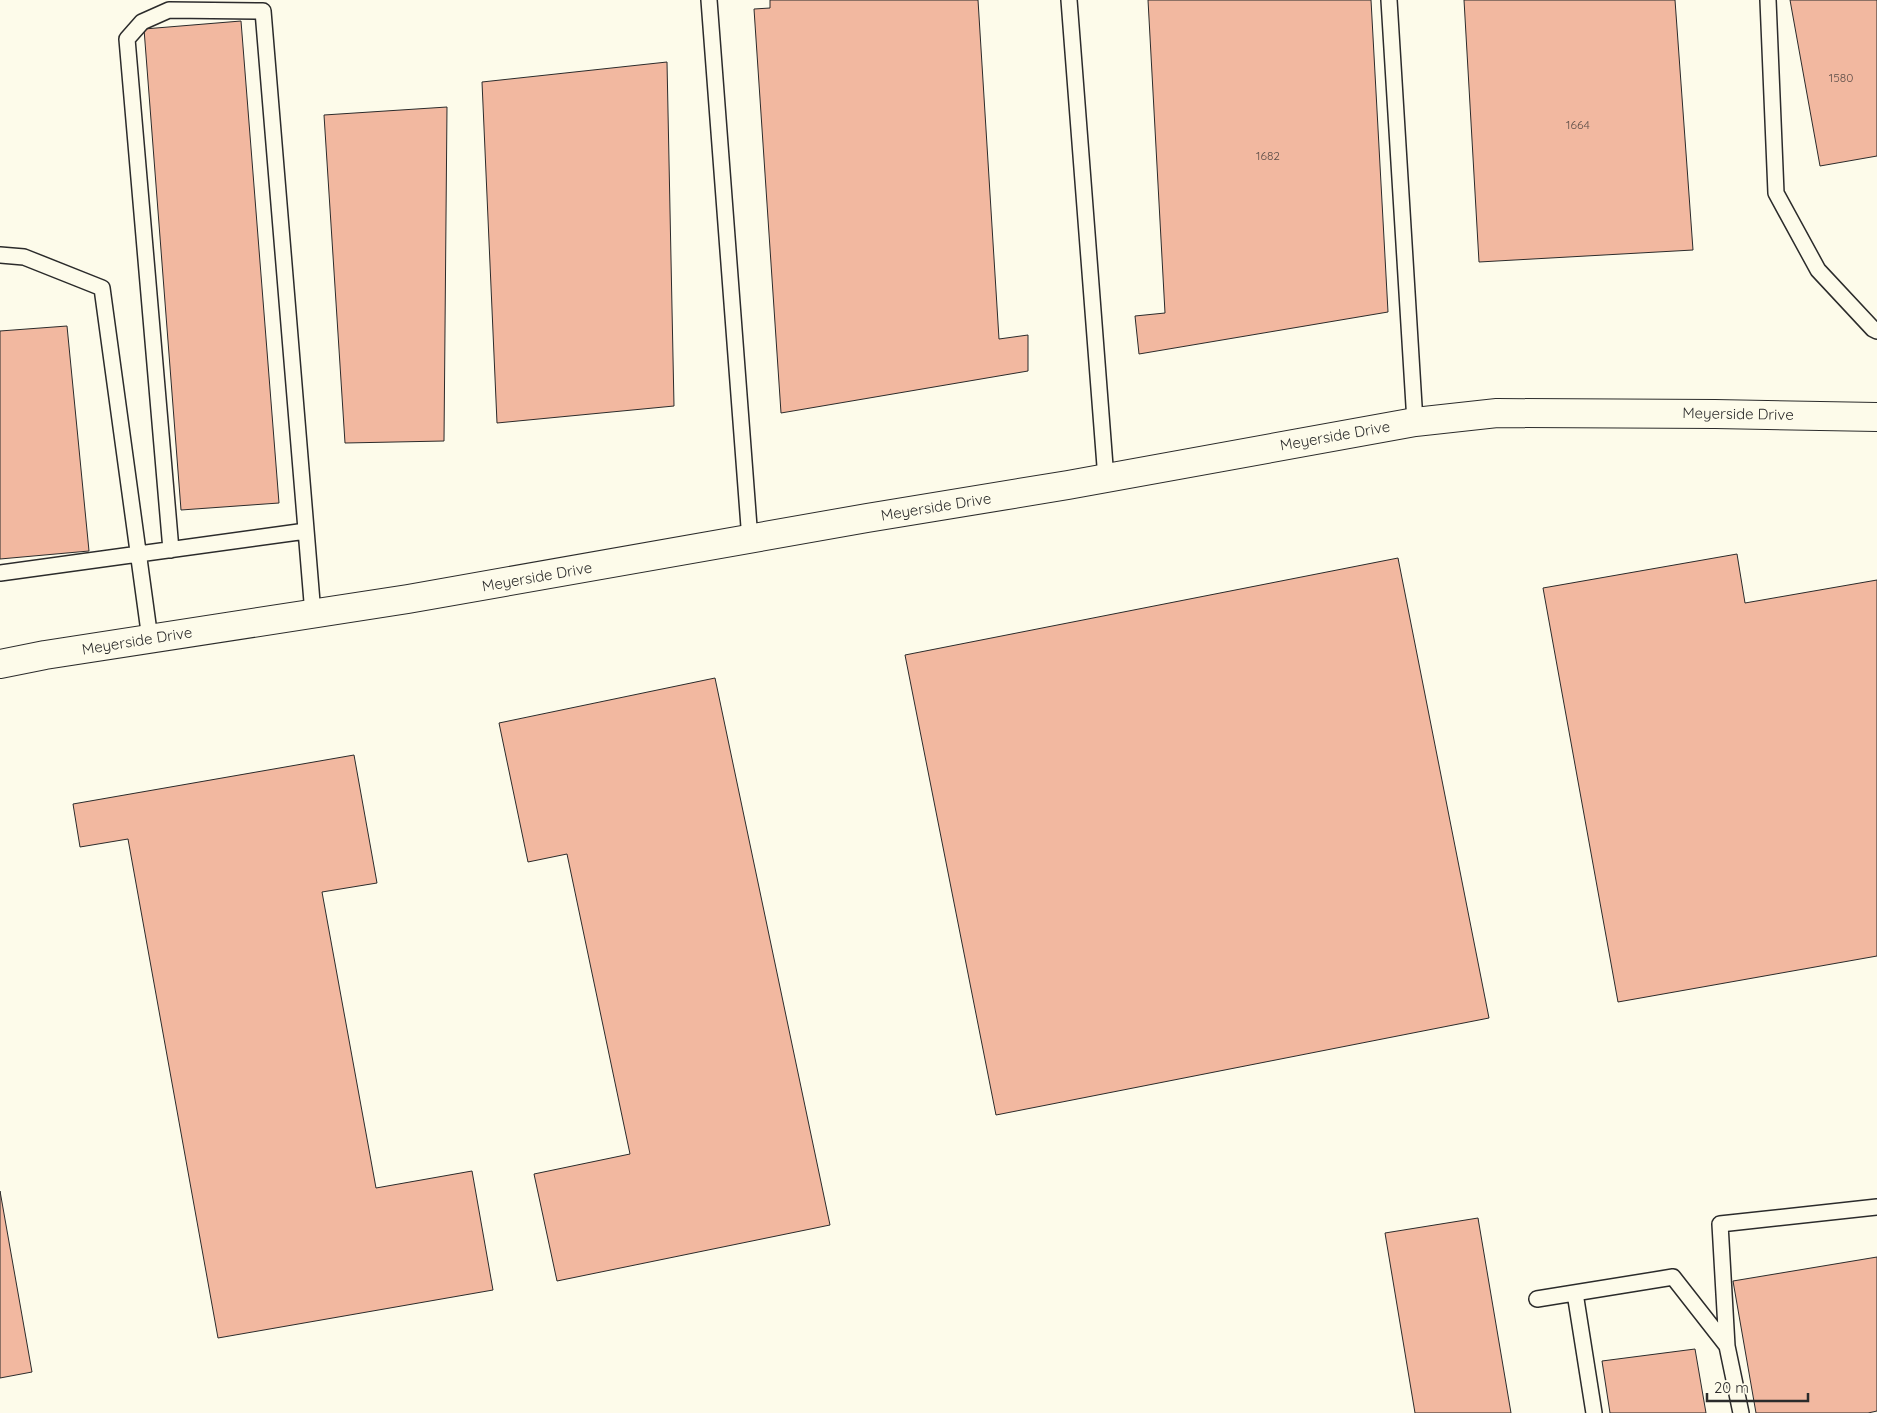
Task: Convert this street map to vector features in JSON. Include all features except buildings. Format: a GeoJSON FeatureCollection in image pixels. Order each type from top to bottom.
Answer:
{"type":"FeatureCollection","features":[{"type":"Feature","properties":{"kind":"street","name":"Meyerside Drive"},"geometry":{"type":"LineString","coordinates":[[0,664],[46,655],[408,600],[1415,422],[1498,413],[1877,417]]}},
{"type":"Feature","properties":{"kind":"lane"},"geometry":{"type":"LineString","coordinates":[[709,0],[750,540]]}},
{"type":"Feature","properties":{"kind":"lane"},"geometry":{"type":"LineString","coordinates":[[1069,0],[1106,478]]}},
{"type":"Feature","properties":{"kind":"lane"},"geometry":{"type":"LineString","coordinates":[[1389,0],[1415,422]]}},
{"type":"Feature","properties":{"kind":"lane"},"geometry":{"type":"LineString","coordinates":[[1768,0],[1776,193],[1818,270],[1873,330],[1877,331]]}},
{"type":"Feature","properties":{"kind":"lane"},"geometry":{"type":"LineString","coordinates":[[171,550],[127,39],[142,22],[170,10],[263,11],[313,614]]}},
{"type":"Feature","properties":{"kind":"lane"},"geometry":{"type":"LineString","coordinates":[[0,256],[24,256],[102,288],[150,639]]}},
{"type":"Feature","properties":{"kind":"lane"},"geometry":{"type":"LineString","coordinates":[[0,573],[306,531]]}},
{"type":"Feature","properties":{"kind":"lane"},"geometry":{"type":"LineString","coordinates":[[1740,1413],[1727,1346],[1720,1224],[1877,1207]]}},
{"type":"Feature","properties":{"kind":"lane"},"geometry":{"type":"LineString","coordinates":[[1537,1299],[1673,1277],[1727,1346]]}},
{"type":"Feature","properties":{"kind":"lane"},"geometry":{"type":"LineString","coordinates":[[1575,1293],[1594,1413]]}}]}
